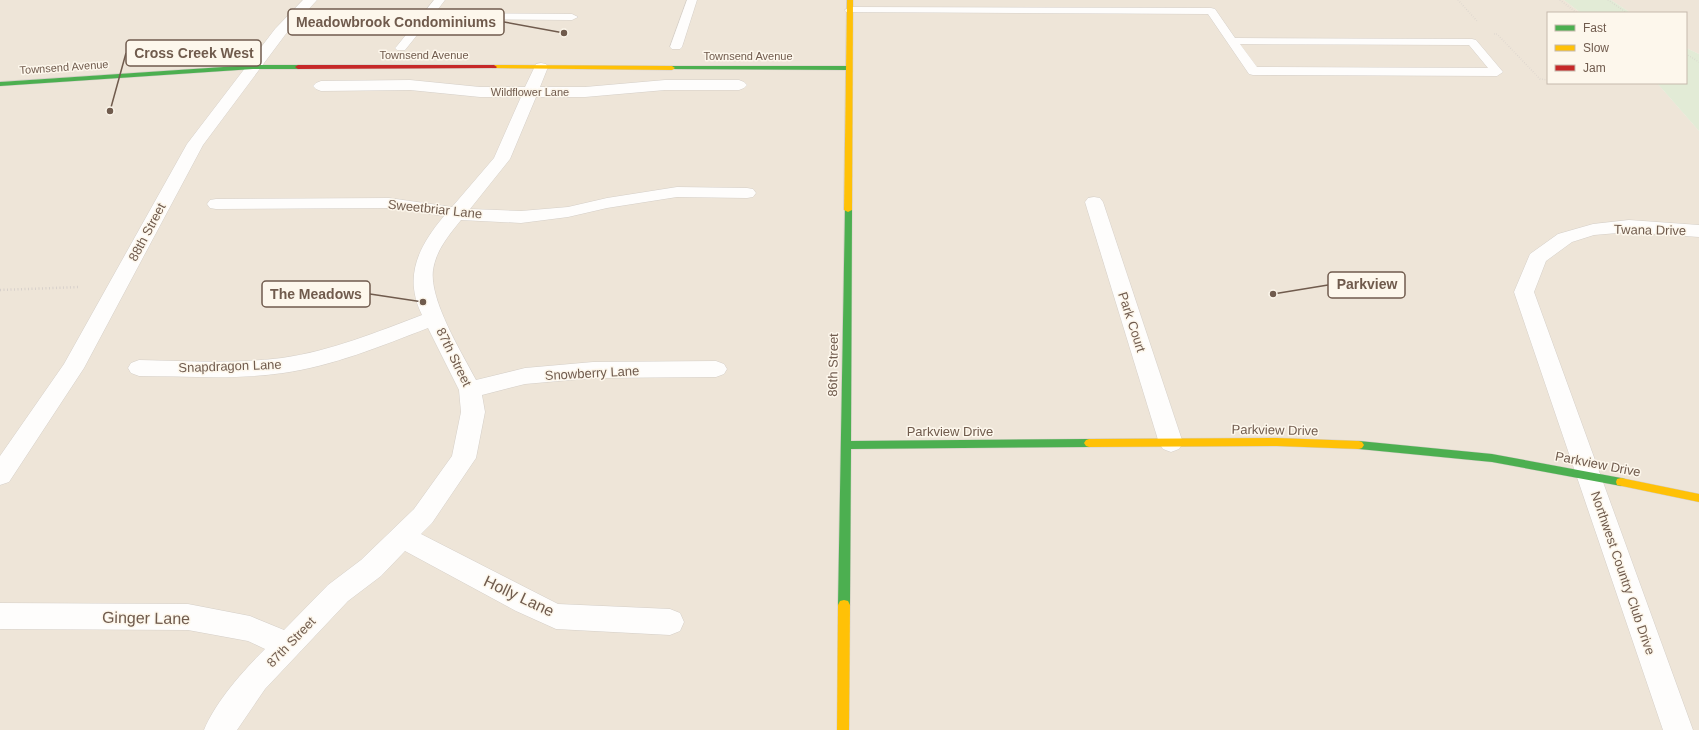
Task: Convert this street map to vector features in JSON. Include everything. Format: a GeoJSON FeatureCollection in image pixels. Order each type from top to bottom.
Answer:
{"type":"FeatureCollection","features":[{"type":"Feature","properties":{"kind":"street","name":"88th Street"},"geometry":{"type":"LineString","coordinates":[[3,468],[73,368],[195,144],[280,32],[310,0]]}},
{"type":"Feature","properties":{"kind":"street","name":"86th Street"},"geometry":{"type":"LineString","coordinates":[[843,730],[850,5]]}},
{"type":"Feature","properties":{"kind":"street","name":"Townsend Avenue"},"geometry":{"type":"LineString","coordinates":[[0,84],[253,67],[849,68]]}},
{"type":"Feature","properties":{"kind":"street","name":"87th Street"},"geometry":{"type":"LineString","coordinates":[[219,730],[255,679],[338,593],[371,568],[423,516],[464,458],[474,412],[470,390],[427,304],[423,271],[430,249],[440,233],[502,159],[540,68]]}},
{"type":"Feature","properties":{"kind":"street","name":"Wildflower Lane"},"geometry":{"type":"LineString","coordinates":[[321,86],[410,86],[480,92],[585,92],[665,85],[739,85]]}},
{"type":"Feature","properties":{"kind":"street","name":"Sweetbriar Lane"},"geometry":{"type":"LineString","coordinates":[[216,204],[389,203],[448,210],[456,214],[521,216],[568,212],[607,203],[678,192],[748,193]]}},
{"type":"Feature","properties":{"kind":"street","name":"Park Court"},"geometry":{"type":"LineString","coordinates":[[1094,202],[1170,443]]}},
{"type":"Feature","properties":{"kind":"street","name":"Twana Drive"},"geometry":{"type":"LineString","coordinates":[[1537,258],[1565,238],[1593,230],[1629,226],[1699,231]]}},
{"type":"Feature","properties":{"kind":"street","name":"Northwest Country Club Drive"},"geometry":{"type":"LineString","coordinates":[[1537,258],[1524,292],[1678,730]]}},
{"type":"Feature","properties":{"kind":"street","name":"Snapdragon Lane"},"geometry":{"type":"LineString","coordinates":[[139,368],[250,368],[301,362],[350,348],[435,318]]}},
{"type":"Feature","properties":{"kind":"street","name":"Snowberry Lane"},"geometry":{"type":"LineString","coordinates":[[470,390],[525,376],[586,371],[716,369]]}},
{"type":"Feature","properties":{"kind":"street","name":"Parkview Drive"},"geometry":{"type":"LineString","coordinates":[[845,445],[1277,442],[1382,446],[1492,458],[1588,475],[1699,498]]}},
{"type":"Feature","properties":{"kind":"street","name":"Holly Lane"},"geometry":{"type":"LineString","coordinates":[[402,537],[526,602],[556,616],[670,622]]}},
{"type":"Feature","properties":{"kind":"street","name":"Ginger Lane"},"geometry":{"type":"LineString","coordinates":[[0,616],[188,617],[250,629],[288,645]]}},
{"type":"Feature","properties":{"kind":"lane"},"geometry":{"type":"LineString","coordinates":[[401,48],[440,0]]}},
{"type":"Feature","properties":{"kind":"lane"},"geometry":{"type":"LineString","coordinates":[[676,48],[692,0]]}},
{"type":"Feature","properties":{"kind":"lane"},"geometry":{"type":"LineString","coordinates":[[850,5],[940,5],[1211,11],[1232,41],[1253,71],[1497,72],[1472,42],[1232,41]]}},
{"type":"Feature","properties":{"kind":"lane"},"geometry":{"type":"LineString","coordinates":[[427,16],[572,17]]}},
{"type":"Feature","properties":{"kind":"path"},"geometry":{"type":"LineString","coordinates":[[1560,0],[1576,12]]}},
{"type":"Feature","properties":{"kind":"path"},"geometry":{"type":"LineString","coordinates":[[1608,0],[1626,12]]}},
{"type":"Feature","properties":{"kind":"path"},"geometry":{"type":"LineString","coordinates":[[1687,55],[1699,62]]}},
{"type":"Feature","properties":{"kind":"path"},"geometry":{"type":"LineString","coordinates":[[0,290],[80,287]]}},
{"type":"Feature","properties":{"kind":"shaded area"},"geometry":{"type":"Polygon","coordinates":[[[0,0],[1564,0],[1580,12],[1547,12],[1547,84],[1658,84],[1699,131],[1699,730],[0,730],[0,0]]]}},
{"type":"Feature","properties":{"kind":"shaded area"},"geometry":{"type":"Polygon","coordinates":[[[1611,0],[1699,0],[1699,54],[1687,48],[1687,12],[1629,12],[1611,0]]]}},
{"type":"Feature","properties":{"kind":"green space"},"geometry":{"type":"Polygon","coordinates":[[[1564,0],[1611,0],[1629,12],[1580,12],[1564,0]]]}},
{"type":"Feature","properties":{"kind":"green space"},"geometry":{"type":"Polygon","coordinates":[[[1687,48],[1699,54],[1699,131],[1658,84],[1687,84],[1687,48]]]}},
{"type":"Feature","properties":{"kind":"traffic: fast"},"geometry":{"type":"LineString","coordinates":[[0,84],[253,67],[298,67]]}},
{"type":"Feature","properties":{"kind":"traffic: fast"},"geometry":{"type":"LineString","coordinates":[[672,68],[849,68]]}},
{"type":"Feature","properties":{"kind":"traffic: fast"},"geometry":{"type":"LineString","coordinates":[[844,605],[848,210]]}},
{"type":"Feature","properties":{"kind":"traffic: fast"},"geometry":{"type":"LineString","coordinates":[[845,445],[1089,443]]}},
{"type":"Feature","properties":{"kind":"traffic: fast"},"geometry":{"type":"LineString","coordinates":[[1359,445],[1492,458],[1621,482]]}},
{"type":"Feature","properties":{"kind":"traffic: slow"},"geometry":{"type":"LineString","coordinates":[[848,210],[850,0]]}},
{"type":"Feature","properties":{"kind":"traffic: slow"},"geometry":{"type":"LineString","coordinates":[[494,67],[672,68]]}},
{"type":"Feature","properties":{"kind":"traffic: slow"},"geometry":{"type":"LineString","coordinates":[[1089,443],[1277,442],[1359,445]]}},
{"type":"Feature","properties":{"kind":"traffic: slow"},"geometry":{"type":"LineString","coordinates":[[1621,482],[1699,498]]}},
{"type":"Feature","properties":{"kind":"traffic: slow"},"geometry":{"type":"LineString","coordinates":[[843,730],[844,605]]}},
{"type":"Feature","properties":{"kind":"traffic: jam"},"geometry":{"type":"LineString","coordinates":[[298,67],[494,67]]}},
{"type":"Feature","properties":{"kind":"place","name":"Meadowbrook Condominiums"},"geometry":{"type":"Point","coordinates":[564,33]}},
{"type":"Feature","properties":{"kind":"place","name":"Cross Creek West"},"geometry":{"type":"Point","coordinates":[110,111]}},
{"type":"Feature","properties":{"kind":"place","name":"Parkview"},"geometry":{"type":"Point","coordinates":[1273,294]}},
{"type":"Feature","properties":{"kind":"place","name":"The Meadows"},"geometry":{"type":"Point","coordinates":[423,302]}}]}
